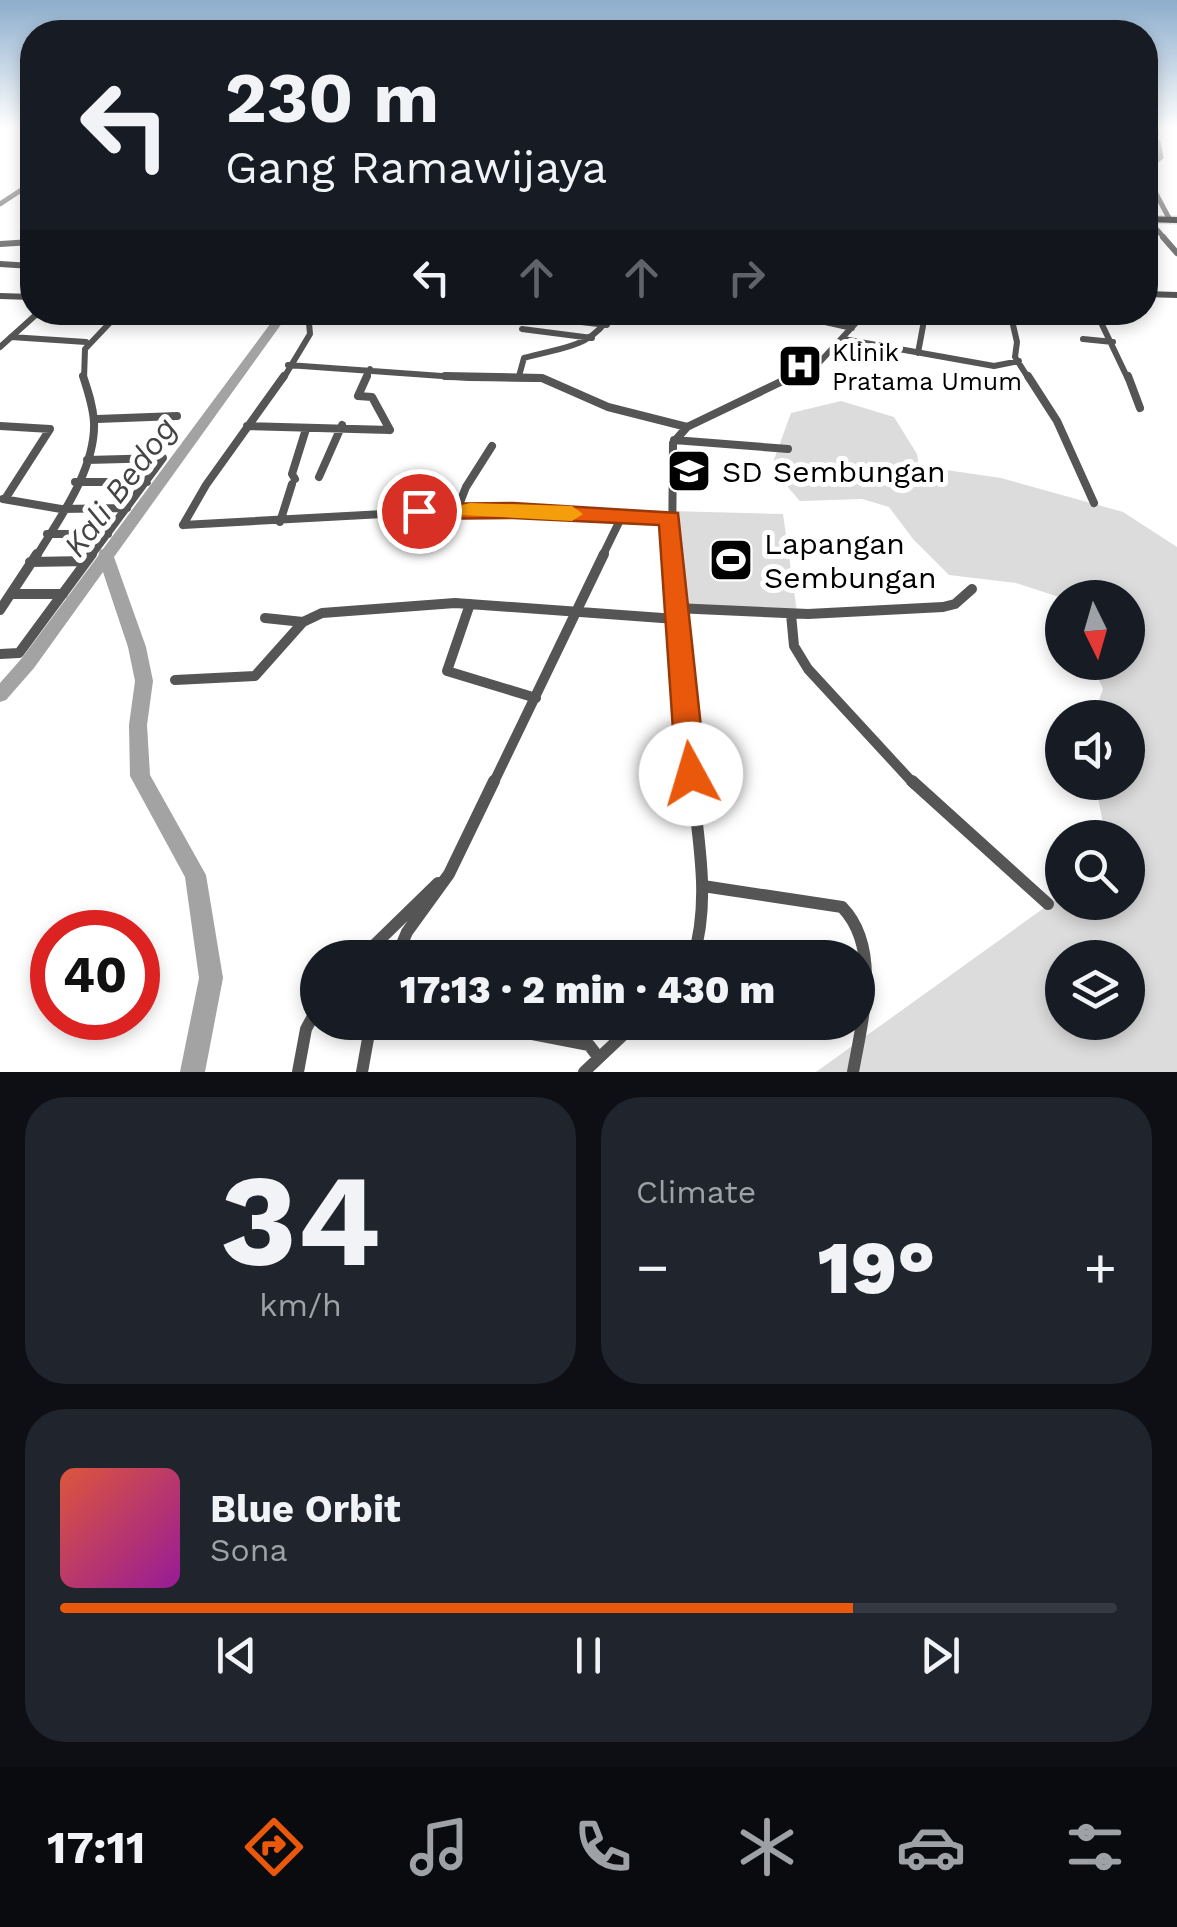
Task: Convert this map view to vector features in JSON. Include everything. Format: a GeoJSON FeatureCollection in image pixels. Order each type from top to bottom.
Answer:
{"type":"FeatureCollection","features":[{"type":"Feature","properties":{"kind":"street"},"geometry":{"type":"LineString","coordinates":[[1158,195],[1173,220]]}},
{"type":"Feature","properties":{"kind":"street"},"geometry":{"type":"LineString","coordinates":[[1158,231],[1177,253]]}},
{"type":"Feature","properties":{"kind":"street"},"geometry":{"type":"LineString","coordinates":[[0,296],[20,296]]}},
{"type":"Feature","properties":{"kind":"street"},"geometry":{"type":"LineString","coordinates":[[0,306],[12,296]]}},
{"type":"Feature","properties":{"kind":"street"},"geometry":{"type":"LineString","coordinates":[[1,345],[24,325]]}},
{"type":"Feature","properties":{"kind":"street"},"geometry":{"type":"LineString","coordinates":[[0,610],[48,534],[87,460],[97,419],[81,370],[86,342],[105,325]]}},
{"type":"Feature","properties":{"kind":"street"},"geometry":{"type":"LineString","coordinates":[[309,325],[310,334],[270,400],[206,485],[184,525],[457,510],[670,518]]}},
{"type":"Feature","properties":{"kind":"street"},"geometry":{"type":"LineString","coordinates":[[556,333],[561,325]]}},
{"type":"Feature","properties":{"kind":"street"},"geometry":{"type":"LineString","coordinates":[[518,376],[524,358],[578,346],[595,338],[606,325]]}},
{"type":"Feature","properties":{"kind":"street"},"geometry":{"type":"LineString","coordinates":[[839,325],[852,328]]}},
{"type":"Feature","properties":{"kind":"street"},"geometry":{"type":"LineString","coordinates":[[699,940],[703,886],[675,614],[670,518],[674,440],[687,427],[808,370],[828,356],[855,325]]}},
{"type":"Feature","properties":{"kind":"street"},"geometry":{"type":"LineString","coordinates":[[1012,325],[1019,362],[1057,421],[1094,503]]}},
{"type":"Feature","properties":{"kind":"street"},"geometry":{"type":"LineString","coordinates":[[1104,325],[1140,408]]}},
{"type":"Feature","properties":{"kind":"street"},"geometry":{"type":"LineString","coordinates":[[918,353],[923,326]]}},
{"type":"Feature","properties":{"kind":"street"},"geometry":{"type":"LineString","coordinates":[[522,329],[595,338]]}},
{"type":"Feature","properties":{"kind":"street"},"geometry":{"type":"LineString","coordinates":[[11,337],[86,342]]}},
{"type":"Feature","properties":{"kind":"street"},"geometry":{"type":"LineString","coordinates":[[842,339],[994,366],[1019,362]]}},
{"type":"Feature","properties":{"kind":"street"},"geometry":{"type":"LineString","coordinates":[[1083,339],[1113,342]]}},
{"type":"Feature","properties":{"kind":"street"},"geometry":{"type":"LineString","coordinates":[[288,365],[552,381],[608,408],[687,427]]}},
{"type":"Feature","properties":{"kind":"street"},"geometry":{"type":"LineString","coordinates":[[247,426],[306,429],[342,425],[390,430],[372,398],[358,396],[370,370]]}},
{"type":"Feature","properties":{"kind":"street"},"geometry":{"type":"LineString","coordinates":[[97,419],[176,416]]}},
{"type":"Feature","properties":{"kind":"street"},"geometry":{"type":"LineString","coordinates":[[319,478],[342,425]]}},
{"type":"Feature","properties":{"kind":"street"},"geometry":{"type":"LineString","coordinates":[[0,426],[50,429],[40,451],[2,499],[61,508],[127,508]]}},
{"type":"Feature","properties":{"kind":"street"},"geometry":{"type":"LineString","coordinates":[[280,522],[306,429]]}},
{"type":"Feature","properties":{"kind":"street"},"geometry":{"type":"LineString","coordinates":[[674,440],[788,450]]}},
{"type":"Feature","properties":{"kind":"street"},"geometry":{"type":"LineString","coordinates":[[457,510],[466,487],[492,446]]}},
{"type":"Feature","properties":{"kind":"street"},"geometry":{"type":"LineString","coordinates":[[0,654],[19,653],[148,482],[162,457],[87,460]]}},
{"type":"Feature","properties":{"kind":"street"},"geometry":{"type":"LineString","coordinates":[[75,482],[148,482]]}},
{"type":"Feature","properties":{"kind":"street"},"geometry":{"type":"LineString","coordinates":[[404,940],[449,874],[622,516]]}},
{"type":"Feature","properties":{"kind":"street"},"geometry":{"type":"LineString","coordinates":[[48,534],[108,534]]}},
{"type":"Feature","properties":{"kind":"street"},"geometry":{"type":"LineString","coordinates":[[30,562],[87,562]]}},
{"type":"Feature","properties":{"kind":"street"},"geometry":{"type":"LineString","coordinates":[[175,680],[255,676],[302,622],[322,613],[470,604],[575,612],[791,614],[943,606],[956,604],[972,589]]}},
{"type":"Feature","properties":{"kind":"street"},"geometry":{"type":"LineString","coordinates":[[12,594],[63,594]]}},
{"type":"Feature","properties":{"kind":"street"},"geometry":{"type":"LineString","coordinates":[[470,604],[447,671],[536,698]]}},
{"type":"Feature","properties":{"kind":"street"},"geometry":{"type":"LineString","coordinates":[[791,614],[794,646],[808,669],[928,799],[1045,901]]}},
{"type":"Feature","properties":{"kind":"street"},"geometry":{"type":"LineString","coordinates":[[265,618],[302,622]]}},
{"type":"Feature","properties":{"kind":"street"},"geometry":{"type":"LineString","coordinates":[[380,940],[449,874]]}},
{"type":"Feature","properties":{"kind":"street"},"geometry":{"type":"LineString","coordinates":[[703,886],[842,907],[852,913],[864,935],[861,1026],[853,1072]]}},
{"type":"Feature","properties":{"kind":"street"},"geometry":{"type":"LineString","coordinates":[[298,1072],[304,1040]]}},
{"type":"Feature","properties":{"kind":"street"},"geometry":{"type":"LineString","coordinates":[[362,1072],[368,1040]]}},
{"type":"Feature","properties":{"kind":"street"},"geometry":{"type":"LineString","coordinates":[[559,1040],[589,1046],[599,1058]]}},
{"type":"Feature","properties":{"kind":"street"},"geometry":{"type":"LineString","coordinates":[[584,1072],[618,1040]]}},
{"type":"Feature","properties":{"kind":"shaded area"},"geometry":{"type":"Polygon","coordinates":[[[841,401],[894,417],[917,454],[919,466],[1001,478],[1123,512],[1177,547],[1177,1072],[816,1072],[860,1040],[875,1040],[875,1030],[1045,907],[1045,920],[1145,920],[1145,820],[1102,820],[1098,800],[1145,800],[1145,700],[1099,700],[1103,689],[1099,680],[1145,680],[1145,580],[1045,580],[1045,592],[1016,583],[949,575],[913,539],[889,507],[862,499],[800,501],[771,468],[791,413],[841,401]]]}},
{"type":"Feature","properties":{"kind":"shaded area","name":"Lapangan Sembungan"},"geometry":{"type":"Polygon","coordinates":[[[669,511],[783,514],[797,612],[675,606],[669,511]]]}},
{"type":"Feature","properties":{"kind":"waterway","name":"Kali Bedog"},"geometry":{"type":"LineString","coordinates":[[106,557],[275,325]]}},
{"type":"Feature","properties":{"kind":"waterway","name":"Kali Bedog"},"geometry":{"type":"LineString","coordinates":[[0,695],[106,557]]}},
{"type":"Feature","properties":{"kind":"waterway"},"geometry":{"type":"LineString","coordinates":[[106,557],[137,647],[144,681],[138,725],[140,776],[195,875],[211,978],[192,1072]]}},
{"type":"Feature","properties":{"kind":"slow traffic"},"geometry":{"type":"LineString","coordinates":[[470,510],[572,514]]}},
{"type":"Feature","properties":{"kind":"place","name":"Klinik Pratama Umum"},"geometry":{"type":"Point","coordinates":[800,366]}},
{"type":"Feature","properties":{"kind":"place","name":"SD Sembungan"},"geometry":{"type":"Point","coordinates":[689,471]}},
{"type":"Feature","properties":{"kind":"place","name":"Lapangan Sembungan"},"geometry":{"type":"Point","coordinates":[731,560]}},
{"type":"Feature","properties":{"kind":"route"},"geometry":{"type":"LineString","coordinates":[[419,511],[513,510],[670,518],[691,774]]}}]}
